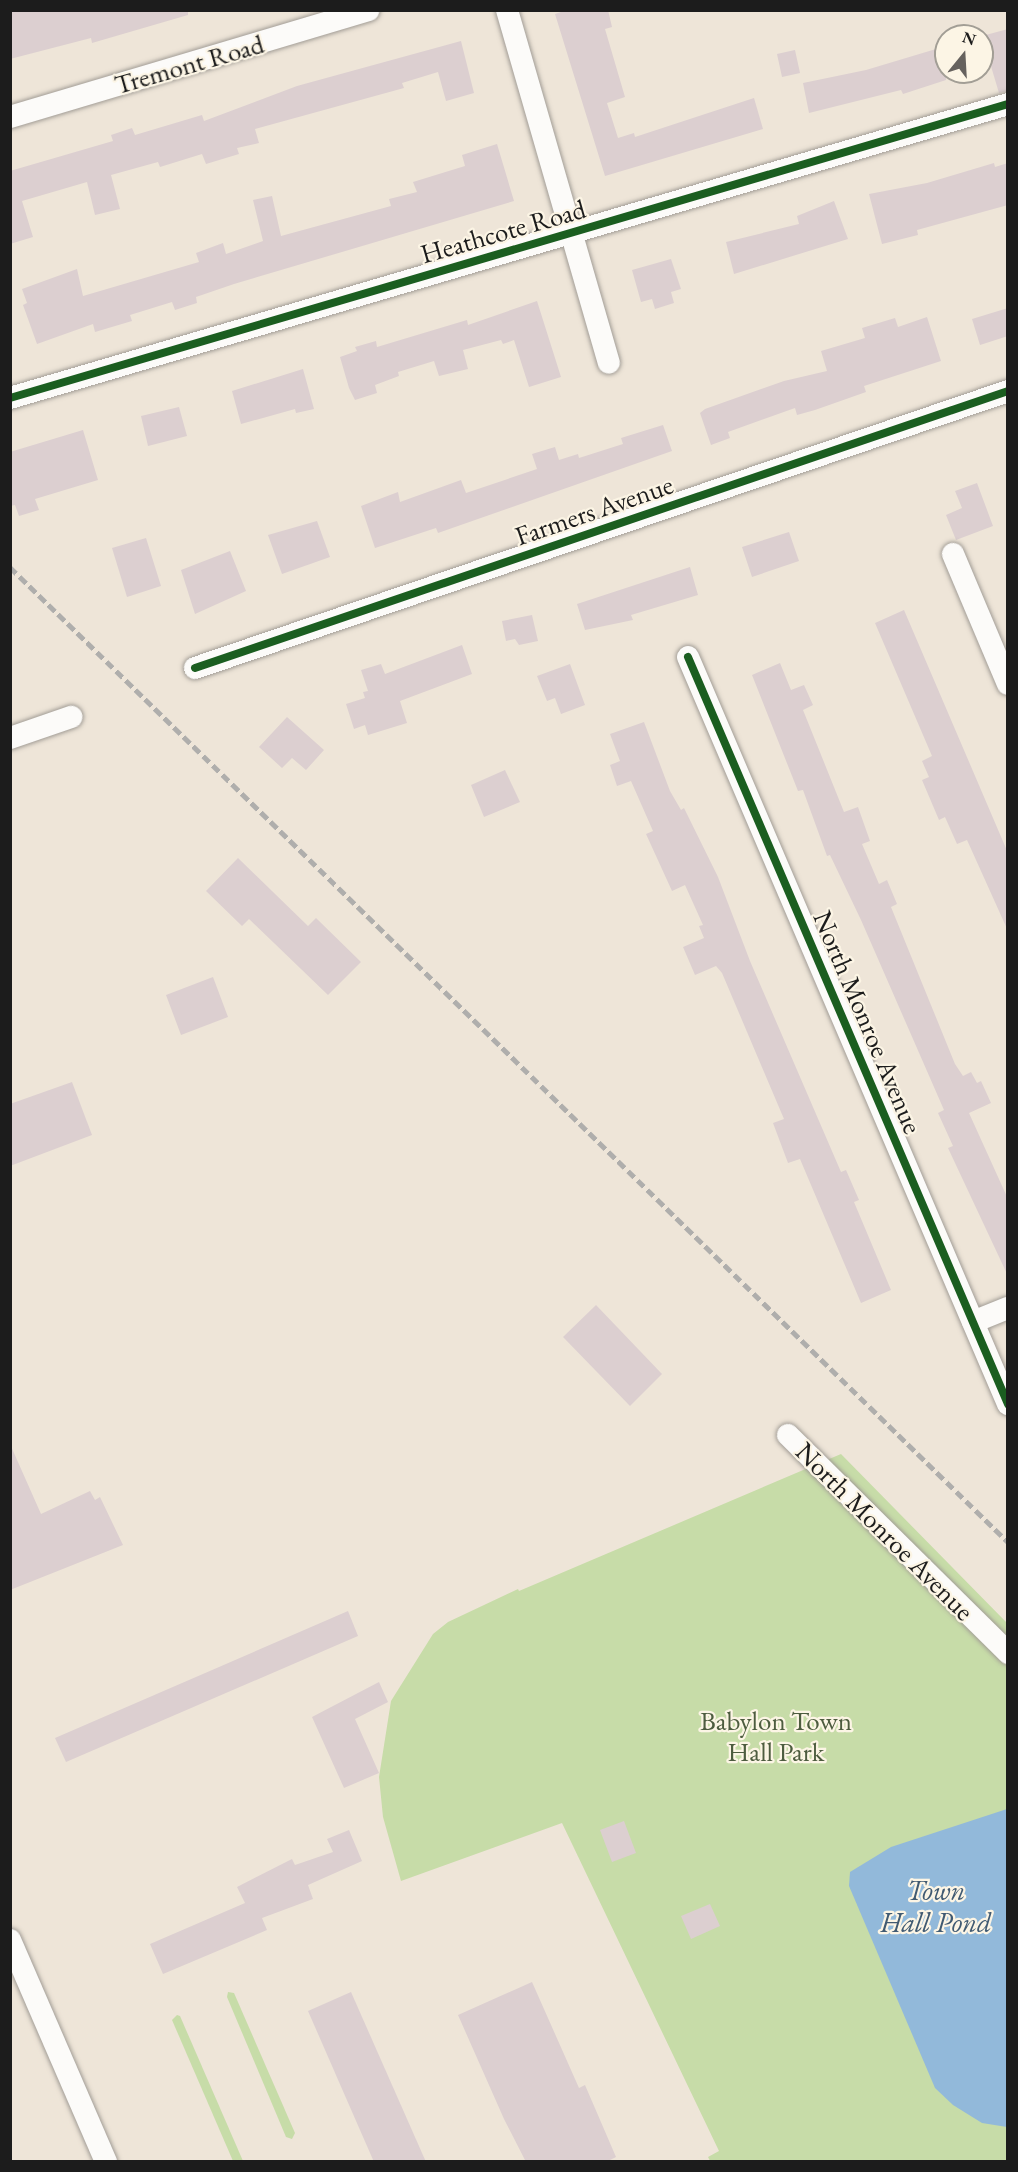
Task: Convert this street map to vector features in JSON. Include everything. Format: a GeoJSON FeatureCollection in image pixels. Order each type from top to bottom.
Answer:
{"type":"FeatureCollection","features":[{"type":"Feature","properties":{"kind":"street","name":"Tremont Road"},"geometry":{"type":"LineString","coordinates":[[10,117],[368,10]]}},
{"type":"Feature","properties":{"kind":"street"},"geometry":{"type":"LineString","coordinates":[[507,10],[609,363]]}},
{"type":"Feature","properties":{"kind":"street","name":"Heathcote Road"},"geometry":{"type":"LineString","coordinates":[[10,398],[1008,104]]}},
{"type":"Feature","properties":{"kind":"street","name":"Farmers Avenue"},"geometry":{"type":"LineString","coordinates":[[195,668],[1008,391]]}},
{"type":"Feature","properties":{"kind":"street"},"geometry":{"type":"LineString","coordinates":[[953,554],[1008,684]]}},
{"type":"Feature","properties":{"kind":"street","name":"North Monroe Avenue"},"geometry":{"type":"LineString","coordinates":[[688,657],[1008,1404]]}},
{"type":"Feature","properties":{"kind":"street"},"geometry":{"type":"LineString","coordinates":[[10,738],[71,717]]}},
{"type":"Feature","properties":{"kind":"street"},"geometry":{"type":"LineString","coordinates":[[973,1322],[1008,1308]]}},
{"type":"Feature","properties":{"kind":"street","name":"North Monroe Avenue"},"geometry":{"type":"LineString","coordinates":[[788,1435],[1008,1653]]}},
{"type":"Feature","properties":{"kind":"street"},"geometry":{"type":"LineString","coordinates":[[10,1940],[106,2162]]}},
{"type":"Feature","properties":{"kind":"green space","name":"Babylon Town Hall Park"},"geometry":{"type":"Polygon","coordinates":[[[841,1454],[1007,1623],[1007,2161],[710,2161],[708,2157],[719,2151],[562,1823],[401,1881],[383,1817],[379,1777],[391,1701],[433,1634],[448,1622],[518,1589],[519,1591],[841,1454]]]}},
{"type":"Feature","properties":{"kind":"green space"},"geometry":{"type":"Polygon","coordinates":[[[228,1992],[234,1993],[295,2133],[292,2139],[286,2137],[227,1997],[228,1992]]]}},
{"type":"Feature","properties":{"kind":"green space"},"geometry":{"type":"Polygon","coordinates":[[[177,2015],[180,2016],[243,2161],[233,2161],[172,2020],[177,2015]]]}},
{"type":"Feature","properties":{"kind":"water","name":"Town Hall Pond"},"geometry":{"type":"Polygon","coordinates":[[[1008,1809],[1007,2127],[982,2123],[953,2105],[935,2088],[849,1886],[850,1872],[891,1847],[1008,1809]]]}},
{"type":"Feature","properties":{"kind":"building"},"geometry":{"type":"Polygon","coordinates":[[[10,10],[188,10],[188,15],[92,43],[91,38],[10,59],[10,10]]]}},
{"type":"Feature","properties":{"kind":"building"},"geometry":{"type":"Polygon","coordinates":[[[567,10],[608,10],[612,27],[605,29],[625,97],[607,103],[618,138],[634,133],[635,137],[754,98],[763,129],[605,176],[555,14],[567,10]]]}},
{"type":"Feature","properties":{"kind":"building"},"geometry":{"type":"Polygon","coordinates":[[[1008,29],[1008,91],[999,93],[994,76],[994,33],[1008,29]]]}},
{"type":"Feature","properties":{"kind":"building"},"geometry":{"type":"Polygon","coordinates":[[[461,41],[474,93],[446,101],[438,72],[402,83],[404,88],[255,129],[259,143],[237,148],[239,154],[206,164],[202,154],[160,167],[158,162],[111,175],[120,209],[95,215],[87,182],[22,201],[33,237],[10,244],[10,171],[113,141],[111,135],[132,128],[135,135],[202,115],[204,121],[297,86],[461,41]]]}},
{"type":"Feature","properties":{"kind":"building"},"geometry":{"type":"Polygon","coordinates":[[[795,50],[800,73],[782,77],[777,54],[795,50]]]}},
{"type":"Feature","properties":{"kind":"building"},"geometry":{"type":"Polygon","coordinates":[[[934,50],[934,84],[903,94],[901,90],[809,113],[803,83],[866,70],[934,50]]]}},
{"type":"Feature","properties":{"kind":"building"},"geometry":{"type":"Polygon","coordinates":[[[497,144],[514,201],[234,284],[196,297],[197,303],[175,310],[172,302],[130,315],[132,321],[95,332],[93,324],[37,344],[23,305],[27,303],[22,289],[77,269],[83,296],[199,262],[196,253],[223,243],[226,254],[263,241],[253,200],[272,196],[281,236],[391,206],[389,199],[417,192],[413,182],[465,166],[462,155],[497,144]]]}},
{"type":"Feature","properties":{"kind":"building"},"geometry":{"type":"Polygon","coordinates":[[[994,163],[995,167],[1008,163],[1008,205],[917,230],[918,235],[882,244],[869,194],[927,183],[994,163]]]}},
{"type":"Feature","properties":{"kind":"building"},"geometry":{"type":"Polygon","coordinates":[[[834,201],[848,239],[734,274],[726,242],[799,224],[797,216],[834,201]]]}},
{"type":"Feature","properties":{"kind":"building"},"geometry":{"type":"Polygon","coordinates":[[[671,259],[681,289],[671,292],[674,303],[655,309],[652,299],[641,302],[632,270],[671,259]]]}},
{"type":"Feature","properties":{"kind":"building"},"geometry":{"type":"Polygon","coordinates":[[[537,301],[561,377],[529,387],[514,340],[503,344],[501,340],[463,350],[468,369],[439,376],[434,361],[398,372],[399,376],[375,385],[377,393],[355,400],[340,357],[357,351],[355,347],[376,341],[377,347],[467,320],[468,325],[537,301]]]}},
{"type":"Feature","properties":{"kind":"building"},"geometry":{"type":"Polygon","coordinates":[[[1008,308],[1008,336],[980,345],[972,319],[1008,308]]]}},
{"type":"Feature","properties":{"kind":"building"},"geometry":{"type":"Polygon","coordinates":[[[927,317],[941,361],[864,386],[866,392],[815,410],[797,415],[795,408],[728,432],[730,438],[711,445],[700,413],[705,409],[784,381],[827,371],[821,351],[865,338],[862,328],[895,318],[898,327],[927,317]]]}},
{"type":"Feature","properties":{"kind":"building"},"geometry":{"type":"Polygon","coordinates":[[[303,369],[314,409],[296,413],[295,409],[241,424],[232,391],[303,369]]]}},
{"type":"Feature","properties":{"kind":"building"},"geometry":{"type":"Polygon","coordinates":[[[179,407],[187,436],[148,446],[141,416],[179,407]]]}},
{"type":"Feature","properties":{"kind":"building"},"geometry":{"type":"Polygon","coordinates":[[[663,425],[672,451],[438,533],[436,528],[375,548],[361,506],[398,492],[400,502],[461,480],[466,493],[537,469],[532,454],[555,447],[559,460],[578,454],[579,458],[623,444],[621,438],[663,425]]]}},
{"type":"Feature","properties":{"kind":"building"},"geometry":{"type":"Polygon","coordinates":[[[83,430],[98,480],[35,499],[39,510],[19,516],[15,505],[10,506],[10,452],[83,430]]]}},
{"type":"Feature","properties":{"kind":"building"},"geometry":{"type":"Polygon","coordinates":[[[977,483],[993,526],[956,540],[946,515],[962,508],[955,491],[977,483]]]}},
{"type":"Feature","properties":{"kind":"building"},"geometry":{"type":"Polygon","coordinates":[[[317,521],[330,557],[282,574],[268,535],[317,521]]]}},
{"type":"Feature","properties":{"kind":"building"},"geometry":{"type":"Polygon","coordinates":[[[789,532],[799,561],[752,577],[742,547],[789,532]]]}},
{"type":"Feature","properties":{"kind":"building"},"geometry":{"type":"Polygon","coordinates":[[[146,538],[161,586],[127,597],[112,548],[146,538]]]}},
{"type":"Feature","properties":{"kind":"building"},"geometry":{"type":"Polygon","coordinates":[[[230,551],[246,591],[195,614],[181,570],[230,551]]]}},
{"type":"Feature","properties":{"kind":"building"},"geometry":{"type":"Polygon","coordinates":[[[690,567],[698,595],[631,615],[633,620],[585,630],[577,604],[690,567]]]}},
{"type":"Feature","properties":{"kind":"building"},"geometry":{"type":"Polygon","coordinates":[[[904,610],[1008,853],[1008,931],[967,840],[957,844],[945,817],[939,820],[922,780],[929,777],[922,761],[932,756],[875,623],[904,610]]]}},
{"type":"Feature","properties":{"kind":"building"},"geometry":{"type":"Polygon","coordinates":[[[532,615],[538,641],[519,645],[515,639],[506,641],[502,621],[532,615]]]}},
{"type":"Feature","properties":{"kind":"building"},"geometry":{"type":"Polygon","coordinates":[[[462,645],[472,674],[400,701],[407,723],[368,735],[365,725],[354,729],[346,704],[365,698],[363,692],[368,691],[361,670],[381,664],[385,674],[462,645]]]}},
{"type":"Feature","properties":{"kind":"building"},"geometry":{"type":"Polygon","coordinates":[[[780,663],[791,690],[804,685],[813,705],[803,710],[844,812],[858,807],[870,841],[862,844],[879,884],[887,880],[897,904],[891,907],[955,1064],[963,1076],[971,1072],[977,1083],[981,1081],[991,1103],[969,1113],[1008,1199],[1008,1276],[948,1148],[953,1146],[938,1113],[944,1110],[861,920],[830,855],[827,856],[803,790],[798,791],[752,675],[780,663]]]}},
{"type":"Feature","properties":{"kind":"building"},"geometry":{"type":"Polygon","coordinates":[[[570,664],[585,705],[561,714],[555,698],[547,701],[537,676],[570,664]]]}},
{"type":"Feature","properties":{"kind":"building"},"geometry":{"type":"Polygon","coordinates":[[[287,717],[324,750],[306,770],[292,758],[282,768],[259,747],[287,717]]]}},
{"type":"Feature","properties":{"kind":"building"},"geometry":{"type":"Polygon","coordinates":[[[644,722],[670,791],[681,810],[684,808],[718,877],[750,961],[841,1172],[846,1170],[859,1200],[854,1202],[891,1290],[861,1303],[800,1159],[788,1163],[773,1123],[784,1119],[722,973],[716,966],[695,975],[683,947],[704,938],[699,926],[703,925],[685,885],[672,891],[646,834],[653,831],[631,781],[617,786],[610,765],[620,761],[610,734],[644,722]]]}},
{"type":"Feature","properties":{"kind":"building"},"geometry":{"type":"Polygon","coordinates":[[[505,770],[520,802],[484,817],[471,785],[505,770]]]}},
{"type":"Feature","properties":{"kind":"building"},"geometry":{"type":"Polygon","coordinates":[[[238,858],[308,926],[316,918],[361,962],[328,995],[249,919],[242,926],[206,891],[238,858]]]}},
{"type":"Feature","properties":{"kind":"building"},"geometry":{"type":"Polygon","coordinates":[[[213,977],[228,1017],[181,1035],[166,995],[213,977]]]}},
{"type":"Feature","properties":{"kind":"building"},"geometry":{"type":"Polygon","coordinates":[[[72,1082],[92,1135],[10,1166],[10,1104],[72,1082]]]}},
{"type":"Feature","properties":{"kind":"building"},"geometry":{"type":"Polygon","coordinates":[[[596,1305],[662,1374],[630,1406],[563,1337],[596,1305]]]}},
{"type":"Feature","properties":{"kind":"building"},"geometry":{"type":"Polygon","coordinates":[[[10,1444],[41,1514],[90,1491],[95,1500],[100,1497],[123,1545],[10,1590],[10,1444]]]}},
{"type":"Feature","properties":{"kind":"building"},"geometry":{"type":"Polygon","coordinates":[[[348,1611],[358,1636],[66,1762],[55,1738],[348,1611]]]}},
{"type":"Feature","properties":{"kind":"building"},"geometry":{"type":"Polygon","coordinates":[[[379,1682],[388,1702],[355,1719],[379,1773],[344,1788],[312,1717],[379,1682]]]}},
{"type":"Feature","properties":{"kind":"building"},"geometry":{"type":"Polygon","coordinates":[[[624,1821],[636,1853],[612,1862],[600,1830],[624,1821]]]}},
{"type":"Feature","properties":{"kind":"building"},"geometry":{"type":"Polygon","coordinates":[[[349,1830],[362,1861],[308,1885],[313,1899],[262,1918],[267,1930],[163,1974],[150,1944],[245,1903],[237,1887],[292,1859],[295,1865],[333,1852],[327,1839],[349,1830]]]}},
{"type":"Feature","properties":{"kind":"building"},"geometry":{"type":"Polygon","coordinates":[[[710,1904],[720,1926],[691,1939],[681,1916],[710,1904]]]}},
{"type":"Feature","properties":{"kind":"building"},"geometry":{"type":"Polygon","coordinates":[[[532,1982],[579,2088],[585,2085],[616,2157],[606,2162],[526,2162],[504,2119],[458,2015],[532,1982]]]}},
{"type":"Feature","properties":{"kind":"building"},"geometry":{"type":"Polygon","coordinates":[[[351,1992],[426,2162],[374,2162],[308,2011],[351,1992]]]}},
{"type":"Feature","properties":{"kind":"railway"},"geometry":{"type":"LineString","coordinates":[[10,567],[1008,1542]]}},
{"type":"Feature","properties":{"kind":"cycle path"},"geometry":{"type":"LineString","coordinates":[[10,398],[1008,104]]}},
{"type":"Feature","properties":{"kind":"cycle path"},"geometry":{"type":"LineString","coordinates":[[195,668],[1008,391]]}},
{"type":"Feature","properties":{"kind":"cycle path"},"geometry":{"type":"LineString","coordinates":[[688,657],[1008,1404]]}}]}
